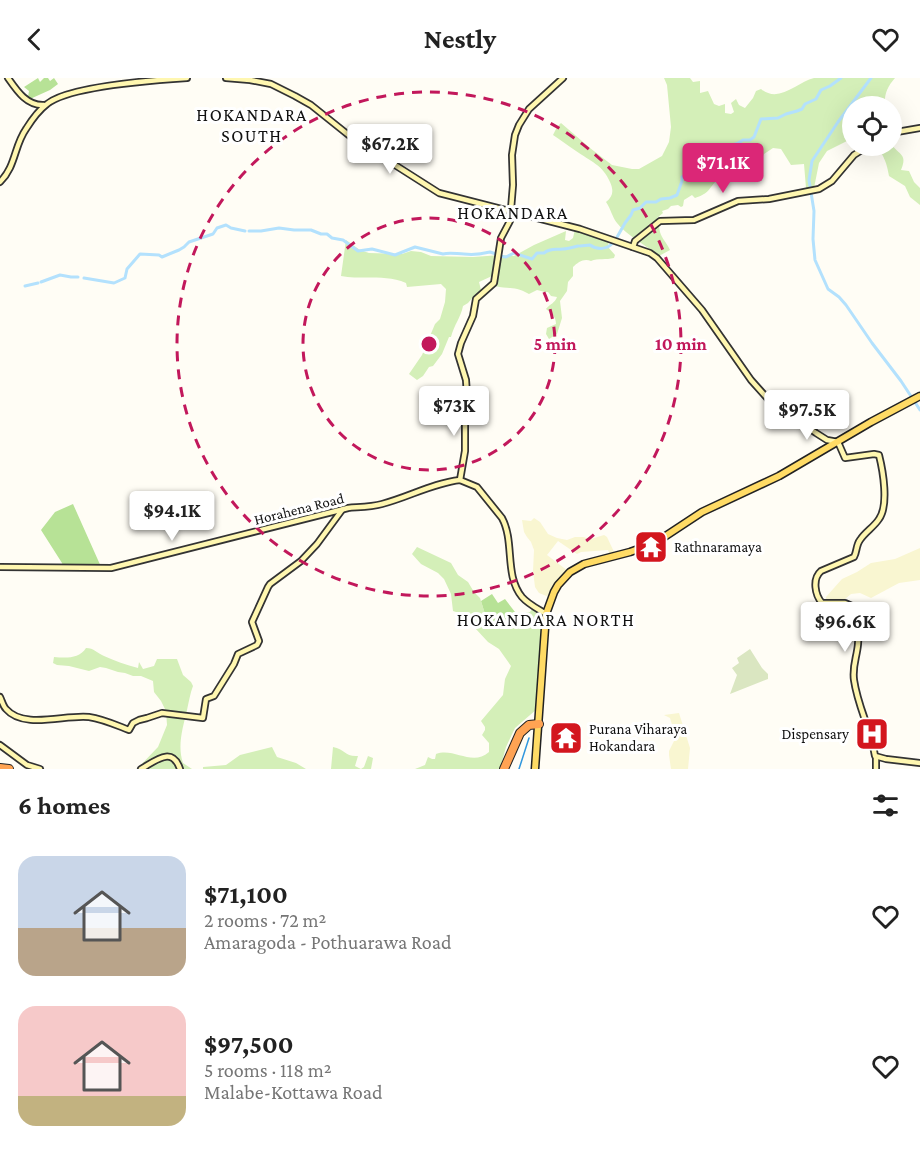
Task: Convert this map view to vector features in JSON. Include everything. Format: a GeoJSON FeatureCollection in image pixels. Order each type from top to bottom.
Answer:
{"type":"FeatureCollection","features":[{"type":"Feature","properties":{"kind":"highway"},"geometry":{"type":"LineString","coordinates":[[504,769],[520,733],[529,725],[539,726]]}},
{"type":"Feature","properties":{"kind":"highway"},"geometry":{"type":"LineString","coordinates":[[509,769],[523,733],[539,726]]}},
{"type":"Feature","properties":{"kind":"highway"},"geometry":{"type":"LineString","coordinates":[[0,768],[9,769]]}},
{"type":"Feature","properties":{"kind":"main road"},"geometry":{"type":"LineString","coordinates":[[535,769],[546,614],[558,585],[570,572],[584,564],[655,543],[702,512],[779,476],[916,398]]}},
{"type":"Feature","properties":{"kind":"street"},"geometry":{"type":"LineString","coordinates":[[8,78],[26,100],[37,105],[45,105]]}},
{"type":"Feature","properties":{"kind":"street"},"geometry":{"type":"LineString","coordinates":[[0,182],[12,166],[22,134],[45,105],[80,92],[187,78]]}},
{"type":"Feature","properties":{"kind":"street"},"geometry":{"type":"LineString","coordinates":[[226,78],[250,79],[277,87],[311,105],[352,137],[436,191],[451,197],[580,229],[650,253],[657,258],[702,310],[751,380],[768,399],[799,422],[827,440],[836,443],[846,458],[879,455],[884,485],[882,514],[860,540],[856,555],[821,571],[815,583],[818,598],[822,603],[845,603],[854,607],[858,645],[854,661],[856,692],[869,729],[876,757],[876,769]]}},
{"type":"Feature","properties":{"kind":"street"},"geometry":{"type":"LineString","coordinates":[[546,614],[519,592],[512,573],[509,541],[502,518],[477,487],[460,480],[465,451],[467,395],[466,380],[458,354],[473,316],[476,299],[494,283],[501,238],[509,224],[511,211],[512,155],[515,135],[529,109],[563,78]]}},
{"type":"Feature","properties":{"kind":"street"},"geometry":{"type":"LineString","coordinates":[[37,105],[39,113]]}},
{"type":"Feature","properties":{"kind":"street"},"geometry":{"type":"LineString","coordinates":[[902,132],[920,128]]}},
{"type":"Feature","properties":{"kind":"street"},"geometry":{"type":"LineString","coordinates":[[633,247],[635,241],[660,221],[694,220],[738,201],[769,199],[825,186],[853,156]]}},
{"type":"Feature","properties":{"kind":"street","name":"Horahena Road"},"geometry":{"type":"LineString","coordinates":[[0,567],[111,568],[342,510],[378,506],[433,485],[460,480]]}},
{"type":"Feature","properties":{"kind":"street"},"geometry":{"type":"LineString","coordinates":[[0,697],[5,708],[12,714],[38,721],[87,717],[110,722],[129,730],[139,720],[162,713],[202,717],[206,699],[214,696],[238,654],[256,645],[259,641],[252,622],[270,584],[301,561],[317,544],[342,510]]}},
{"type":"Feature","properties":{"kind":"street"},"geometry":{"type":"LineString","coordinates":[[0,745],[27,765],[40,769]]}},
{"type":"Feature","properties":{"kind":"street"},"geometry":{"type":"LineString","coordinates":[[141,769],[163,756],[171,758],[180,769]]}},
{"type":"Feature","properties":{"kind":"street"},"geometry":{"type":"LineString","coordinates":[[876,757],[920,763]]}},
{"type":"Feature","properties":{"kind":"shaded area"},"geometry":{"type":"Polygon","coordinates":[[[534,518],[540,522],[548,534],[557,538],[591,539],[604,535],[615,554],[610,555],[608,550],[577,554],[558,541],[547,555],[568,571],[549,597],[539,593],[535,587],[533,571],[534,550],[524,532],[522,520],[531,521],[534,518]]]}},
{"type":"Feature","properties":{"kind":"shaded area"},"geometry":{"type":"Polygon","coordinates":[[[920,548],[920,580],[899,583],[871,598],[860,593],[851,594],[845,599],[826,602],[826,597],[842,579],[871,563],[895,559],[920,548]]]}},
{"type":"Feature","properties":{"kind":"shaded area"},"geometry":{"type":"Polygon","coordinates":[[[679,713],[690,748],[688,769],[671,769],[669,751],[674,741],[671,737],[673,728],[670,718],[664,715],[679,713]]]}},
{"type":"Feature","properties":{"kind":"green space"},"geometry":{"type":"Polygon","coordinates":[[[38,78],[40,82],[44,78],[50,81],[54,78],[58,84],[30,99],[29,91],[24,87],[38,78]]]}},
{"type":"Feature","properties":{"kind":"green space"},"geometry":{"type":"Polygon","coordinates":[[[664,78],[690,78],[693,82],[700,81],[700,93],[708,91],[714,104],[719,106],[725,104],[725,113],[731,114],[734,112],[731,103],[736,99],[739,105],[745,108],[756,91],[761,89],[768,93],[781,93],[814,78],[895,78],[886,96],[842,96],[842,144],[827,151],[819,163],[814,188],[806,188],[804,164],[791,165],[781,149],[773,148],[764,154],[758,166],[754,160],[746,165],[748,169],[724,175],[704,194],[695,198],[692,195],[684,200],[683,206],[671,206],[662,211],[663,213],[657,218],[661,234],[670,250],[659,256],[615,221],[606,202],[612,191],[604,171],[553,135],[561,123],[612,165],[639,169],[662,156],[669,142],[671,127],[667,85],[664,78]]]}},
{"type":"Feature","properties":{"kind":"green space"},"geometry":{"type":"Polygon","coordinates":[[[902,155],[904,161],[901,170],[909,171],[920,188],[920,205],[910,197],[905,186],[889,176],[883,156],[902,155]]]}},
{"type":"Feature","properties":{"kind":"green space"},"geometry":{"type":"Polygon","coordinates":[[[575,229],[609,240],[608,247],[615,255],[611,259],[584,260],[573,267],[573,276],[560,301],[562,318],[557,334],[549,339],[546,334],[547,328],[556,324],[556,321],[546,309],[557,297],[537,290],[529,294],[516,289],[495,286],[497,279],[492,276],[479,282],[481,290],[463,306],[442,354],[433,366],[429,367],[417,380],[409,374],[422,355],[435,324],[440,319],[446,289],[441,284],[407,287],[406,283],[398,280],[341,276],[346,240],[360,250],[369,253],[402,254],[411,251],[431,256],[514,256],[566,231],[565,240],[569,241],[573,238],[575,229]]]}},
{"type":"Feature","properties":{"kind":"green space"},"geometry":{"type":"Polygon","coordinates":[[[73,504],[102,569],[64,569],[41,530],[55,512],[73,504]]]}},
{"type":"Feature","properties":{"kind":"green space"},"geometry":{"type":"Polygon","coordinates":[[[417,547],[451,563],[458,575],[468,582],[480,598],[485,614],[496,626],[515,612],[530,612],[535,609],[542,615],[537,709],[515,728],[506,747],[500,769],[415,769],[425,765],[428,757],[435,759],[436,754],[449,753],[476,758],[489,752],[489,743],[482,735],[485,727],[481,721],[503,695],[505,679],[511,666],[499,649],[488,642],[462,614],[453,611],[451,594],[444,579],[421,564],[412,554],[417,547]]]}},
{"type":"Feature","properties":{"kind":"green space"},"geometry":{"type":"Polygon","coordinates":[[[492,594],[498,603],[505,599],[515,612],[496,626],[485,614],[481,601],[492,594]]]}},
{"type":"Feature","properties":{"kind":"green space"},"geometry":{"type":"Polygon","coordinates":[[[86,648],[138,668],[139,662],[143,669],[154,666],[157,659],[177,659],[183,675],[193,686],[181,743],[183,763],[192,769],[137,769],[158,747],[167,725],[166,711],[154,692],[153,681],[106,668],[100,667],[89,671],[53,663],[54,657],[76,656],[86,648]]]}},
{"type":"Feature","properties":{"kind":"green space"},"geometry":{"type":"Polygon","coordinates":[[[750,649],[768,674],[768,679],[730,694],[737,675],[732,668],[739,663],[737,658],[750,649]]]}},
{"type":"Feature","properties":{"kind":"green space"},"geometry":{"type":"Polygon","coordinates":[[[272,747],[277,757],[306,769],[203,769],[203,767],[226,765],[240,755],[272,747]]]}},
{"type":"Feature","properties":{"kind":"green space"},"geometry":{"type":"Polygon","coordinates":[[[333,747],[358,756],[355,766],[361,769],[331,769],[333,747]]]}},
{"type":"Feature","properties":{"kind":"green space"},"geometry":{"type":"Polygon","coordinates":[[[368,756],[373,758],[371,769],[361,769],[368,756]]]}},
{"type":"Feature","properties":{"kind":"waterway"},"geometry":{"type":"LineString","coordinates":[[616,239],[633,210],[640,208],[646,202],[656,202],[677,195],[682,177],[712,148],[750,140],[754,137],[761,119],[778,118],[802,109],[805,104],[816,99],[821,90],[841,78]]}},
{"type":"Feature","properties":{"kind":"waterway"},"geometry":{"type":"LineString","coordinates":[[871,78],[812,161],[809,180],[814,211],[815,260],[828,289],[846,305],[920,410]]}},
{"type":"Feature","properties":{"kind":"waterway"},"geometry":{"type":"LineString","coordinates":[[84,278],[114,283],[125,278],[127,269],[140,254],[162,257],[179,250],[189,242],[213,234],[217,228],[226,225],[245,231]]}},
{"type":"Feature","properties":{"kind":"waterway"},"geometry":{"type":"LineString","coordinates":[[249,231],[279,228],[311,230],[343,240],[358,251],[372,249],[395,255],[415,247],[443,254],[490,252],[496,254]]}},
{"type":"Feature","properties":{"kind":"waterway"},"geometry":{"type":"LineString","coordinates":[[580,246],[590,245],[602,248],[608,247],[613,242]]}},
{"type":"Feature","properties":{"kind":"waterway"},"geometry":{"type":"LineString","coordinates":[[499,256],[506,257],[514,253],[532,259],[537,253],[578,246]]}},
{"type":"Feature","properties":{"kind":"waterway"},"geometry":{"type":"LineString","coordinates":[[41,282],[60,275],[78,277]]}},
{"type":"Feature","properties":{"kind":"waterway"},"geometry":{"type":"LineString","coordinates":[[25,286],[38,283]]}},
{"type":"Feature","properties":{"kind":"waterway"},"geometry":{"type":"LineString","coordinates":[[519,769],[529,738]]}},
{"type":"Feature","properties":{"kind":"place","name":"Rathnaramaya"},"geometry":{"type":"Point","coordinates":[651,547]}},
{"type":"Feature","properties":{"kind":"place","name":"Dispensary"},"geometry":{"type":"Point","coordinates":[872,734]}},
{"type":"Feature","properties":{"kind":"place","name":"Purana Viharaya Hokandara"},"geometry":{"type":"Point","coordinates":[566,738]}},
{"type":"Feature","properties":{"kind":"district","name":"HOKANDARA SOUTH"},"geometry":{"type":"Point","coordinates":[252,125]}},
{"type":"Feature","properties":{"kind":"district","name":"HOKANDARA"},"geometry":{"type":"Point","coordinates":[513,213]}},
{"type":"Feature","properties":{"kind":"district","name":"HOKANDARA NORTH"},"geometry":{"type":"Point","coordinates":[546,620]}}]}
